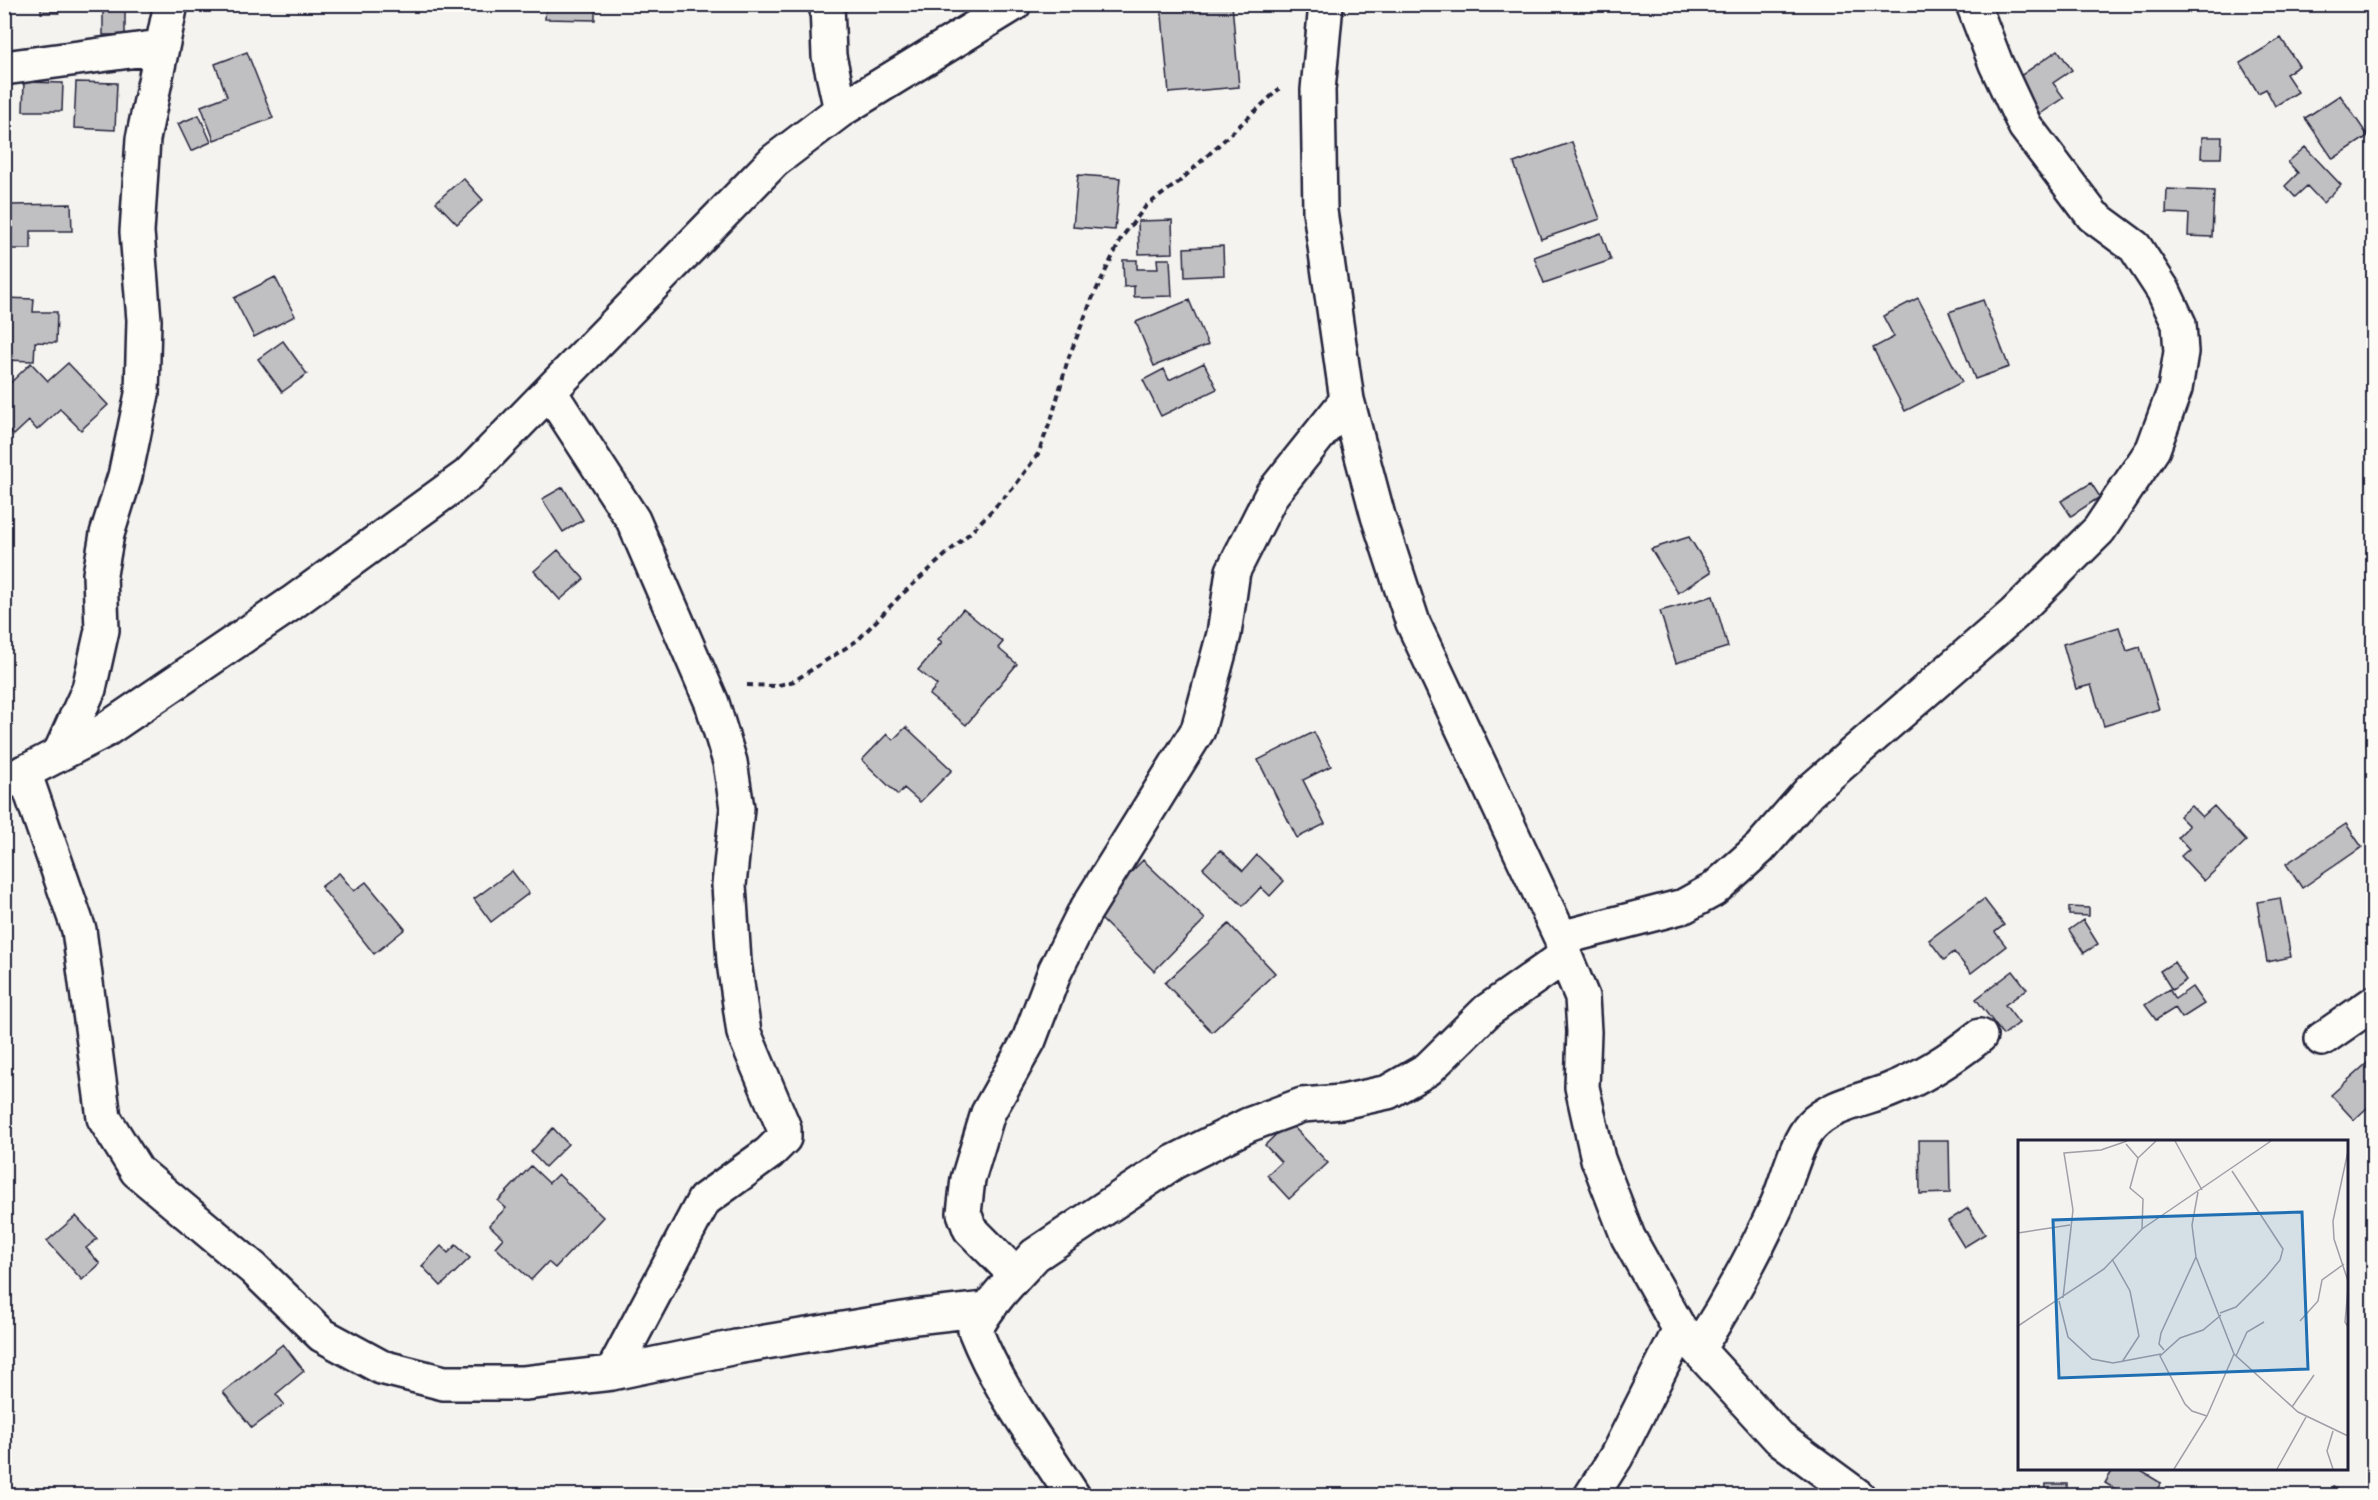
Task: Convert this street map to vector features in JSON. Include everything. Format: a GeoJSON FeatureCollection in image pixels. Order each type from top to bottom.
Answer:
{"type":"FeatureCollection","features":[{"type":"Feature","properties":{"kind":"street"},"geometry":{"type":"LineString","coordinates":[[60,753],[91,679],[102,630],[100,574],[107,534],[125,476],[142,394],[144,320],[137,232],[143,139],[160,47],[171,4]]}},
{"type":"Feature","properties":{"kind":"street"},"geometry":{"type":"LineString","coordinates":[[827,4],[829,56],[841,110]]}},
{"type":"Feature","properties":{"kind":"street"},"geometry":{"type":"LineString","coordinates":[[986,1309],[915,1317],[736,1347],[612,1373],[524,1383],[444,1383],[381,1367],[322,1335],[254,1269],[137,1171],[104,1118],[79,930],[14,777],[104,731],[292,603],[468,475],[774,161],[841,110],[1014,4]]}},
{"type":"Feature","properties":{"kind":"street"},"geometry":{"type":"LineString","coordinates":[[1326,4],[1318,90],[1320,211],[1347,400],[1378,516],[1413,623],[1563,947],[1581,997],[1584,1032],[1582,1087],[1598,1159],[1628,1237],[1689,1340],[1779,1438],[1858,1496]]}},
{"type":"Feature","properties":{"kind":"street"},"geometry":{"type":"LineString","coordinates":[[1073,1496],[1013,1409],[987,1362],[975,1330],[986,1309],[1035,1255],[1174,1162],[1248,1125],[1302,1106],[1342,1102],[1388,1092],[1428,1070],[1487,1011],[1563,947],[1628,922],[1684,906],[1713,890],[1760,848],[1809,792],[2014,614],[2099,530],[2154,449],[2175,389],[2181,352],[2179,324],[2163,290],[2135,247],[2093,216],[2025,126],[1996,64],[1973,4]]}},
{"type":"Feature","properties":{"kind":"street"},"geometry":{"type":"LineString","coordinates":[[4,68],[160,47]]}},
{"type":"Feature","properties":{"kind":"street"},"geometry":{"type":"LineString","coordinates":[[550,392],[633,520],[712,703],[730,762],[737,808],[729,885],[734,962],[744,1033],[779,1111],[784,1138],[769,1153],[704,1200],[612,1373]]}},
{"type":"Feature","properties":{"kind":"street"},"geometry":{"type":"LineString","coordinates":[[1016,1275],[970,1229],[964,1214],[968,1179],[987,1113],[1029,1040],[1056,971],[1083,915],[1198,730],[1224,634],[1233,571],[1272,494],[1347,400]]}},
{"type":"Feature","properties":{"kind":"street"},"geometry":{"type":"LineString","coordinates":[[2322,1039],[2373,1003]]}},
{"type":"Feature","properties":{"kind":"street"},"geometry":{"type":"LineString","coordinates":[[1591,1496],[1689,1340],[1752,1258],[1785,1187],[1801,1141],[1812,1124],[1841,1107],[1892,1090],[1948,1061],[1980,1036]]}},
{"type":"Feature","properties":{"kind":"path"},"geometry":{"type":"LineString","coordinates":[[705,686],[775,686],[795,681],[858,640],[899,597],[973,530],[1014,486],[1038,454],[1052,417],[1068,359],[1092,299],[1122,237],[1146,206],[1179,182],[1322,51]]}},
{"type":"Feature","properties":{"kind":"building"},"geometry":{"type":"Polygon","coordinates":[[[41,4],[59,4],[59,13],[41,13],[41,4]]]}},
{"type":"Feature","properties":{"kind":"building"},"geometry":{"type":"Polygon","coordinates":[[[103,4],[125,4],[125,35],[103,35],[103,4]]]}},
{"type":"Feature","properties":{"kind":"building"},"geometry":{"type":"Polygon","coordinates":[[[546,4],[595,4],[595,20],[545,19],[546,4]]]}},
{"type":"Feature","properties":{"kind":"building"},"geometry":{"type":"Polygon","coordinates":[[[1161,4],[1232,4],[1239,87],[1169,93],[1161,4]]]}},
{"type":"Feature","properties":{"kind":"building"},"geometry":{"type":"Polygon","coordinates":[[[2281,38],[2299,66],[2286,74],[2298,92],[2275,106],[2266,89],[2258,93],[2240,63],[2281,38]]]}},
{"type":"Feature","properties":{"kind":"building"},"geometry":{"type":"Polygon","coordinates":[[[2058,50],[2072,70],[2053,83],[2064,98],[2040,114],[2016,79],[2058,50]]]}},
{"type":"Feature","properties":{"kind":"building"},"geometry":{"type":"Polygon","coordinates":[[[247,52],[273,118],[214,140],[201,106],[227,96],[215,64],[247,52]]]}},
{"type":"Feature","properties":{"kind":"building"},"geometry":{"type":"Polygon","coordinates":[[[24,82],[63,83],[62,111],[23,111],[24,82]]]}},
{"type":"Feature","properties":{"kind":"building"},"geometry":{"type":"Polygon","coordinates":[[[76,82],[117,83],[115,130],[74,128],[76,82]]]}},
{"type":"Feature","properties":{"kind":"building"},"geometry":{"type":"Polygon","coordinates":[[[2340,95],[2368,136],[2333,159],[2305,118],[2340,95]]]}},
{"type":"Feature","properties":{"kind":"building"},"geometry":{"type":"Polygon","coordinates":[[[199,115],[211,142],[191,151],[178,124],[199,115]]]}},
{"type":"Feature","properties":{"kind":"building"},"geometry":{"type":"Polygon","coordinates":[[[2202,137],[2222,137],[2221,158],[2201,158],[2202,137]]]}},
{"type":"Feature","properties":{"kind":"building"},"geometry":{"type":"Polygon","coordinates":[[[1572,142],[1600,219],[1541,239],[1514,163],[1572,142]]]}},
{"type":"Feature","properties":{"kind":"building"},"geometry":{"type":"Polygon","coordinates":[[[2305,147],[2341,185],[2323,203],[2307,186],[2295,197],[2285,186],[2298,173],[2288,162],[2305,147]]]}},
{"type":"Feature","properties":{"kind":"building"},"geometry":{"type":"Polygon","coordinates":[[[1078,175],[1120,178],[1115,230],[1073,227],[1078,175]]]}},
{"type":"Feature","properties":{"kind":"building"},"geometry":{"type":"Polygon","coordinates":[[[463,178],[483,200],[457,224],[436,202],[463,178]]]}},
{"type":"Feature","properties":{"kind":"building"},"geometry":{"type":"Polygon","coordinates":[[[2374,179],[2374,201],[2368,181],[2374,179]]]}},
{"type":"Feature","properties":{"kind":"building"},"geometry":{"type":"Polygon","coordinates":[[[2167,189],[2214,191],[2212,237],[2188,236],[2189,214],[2166,213],[2167,189]]]}},
{"type":"Feature","properties":{"kind":"building"},"geometry":{"type":"Polygon","coordinates":[[[71,204],[72,231],[31,231],[31,249],[9,249],[10,205],[71,204]]]}},
{"type":"Feature","properties":{"kind":"building"},"geometry":{"type":"Polygon","coordinates":[[[1172,220],[1173,253],[1139,254],[1138,221],[1172,220]]]}},
{"type":"Feature","properties":{"kind":"building"},"geometry":{"type":"Polygon","coordinates":[[[1601,233],[1611,260],[1544,283],[1534,257],[1601,233]]]}},
{"type":"Feature","properties":{"kind":"building"},"geometry":{"type":"Polygon","coordinates":[[[1223,246],[1224,275],[1185,277],[1184,248],[1223,246]]]}},
{"type":"Feature","properties":{"kind":"building"},"geometry":{"type":"Polygon","coordinates":[[[1157,259],[1170,259],[1172,296],[1134,297],[1134,286],[1124,287],[1123,260],[1137,260],[1137,269],[1158,269],[1157,259]]]}},
{"type":"Feature","properties":{"kind":"building"},"geometry":{"type":"Polygon","coordinates":[[[275,277],[295,316],[254,337],[234,298],[275,277]]]}},
{"type":"Feature","properties":{"kind":"building"},"geometry":{"type":"Polygon","coordinates":[[[4,298],[34,299],[33,312],[57,312],[56,343],[35,342],[34,361],[4,360],[4,298]]]}},
{"type":"Feature","properties":{"kind":"building"},"geometry":{"type":"Polygon","coordinates":[[[1918,298],[1962,382],[1905,411],[1873,348],[1894,337],[1883,316],[1918,298]]]}},
{"type":"Feature","properties":{"kind":"building"},"geometry":{"type":"Polygon","coordinates":[[[1189,300],[1208,345],[1154,366],[1136,322],[1189,300]]]}},
{"type":"Feature","properties":{"kind":"building"},"geometry":{"type":"Polygon","coordinates":[[[1983,300],[2009,367],[1975,379],[1949,312],[1983,300]]]}},
{"type":"Feature","properties":{"kind":"building"},"geometry":{"type":"Polygon","coordinates":[[[283,341],[307,374],[282,392],[258,359],[283,341]]]}},
{"type":"Feature","properties":{"kind":"building"},"geometry":{"type":"Polygon","coordinates":[[[31,363],[48,381],[68,363],[108,405],[81,430],[60,409],[37,430],[29,421],[14,435],[4,425],[4,389],[31,363]]]}},
{"type":"Feature","properties":{"kind":"building"},"geometry":{"type":"Polygon","coordinates":[[[1204,363],[1217,389],[1161,416],[1143,380],[1164,369],[1169,380],[1204,363]]]}},
{"type":"Feature","properties":{"kind":"building"},"geometry":{"type":"Polygon","coordinates":[[[2091,483],[2100,497],[2071,516],[2061,501],[2091,483]]]}},
{"type":"Feature","properties":{"kind":"building"},"geometry":{"type":"Polygon","coordinates":[[[563,487],[583,520],[563,532],[542,499],[563,487]]]}},
{"type":"Feature","properties":{"kind":"building"},"geometry":{"type":"Polygon","coordinates":[[[1689,537],[1711,572],[1678,593],[1651,549],[1689,537]]]}},
{"type":"Feature","properties":{"kind":"building"},"geometry":{"type":"Polygon","coordinates":[[[558,550],[584,579],[560,600],[534,571],[558,550]]]}},
{"type":"Feature","properties":{"kind":"building"},"geometry":{"type":"Polygon","coordinates":[[[1713,596],[1728,647],[1676,663],[1660,611],[1713,596]]]}},
{"type":"Feature","properties":{"kind":"building"},"geometry":{"type":"Polygon","coordinates":[[[963,609],[1003,642],[998,648],[1017,664],[966,725],[929,695],[937,685],[918,670],[942,642],[938,639],[963,609]]]}},
{"type":"Feature","properties":{"kind":"building"},"geometry":{"type":"Polygon","coordinates":[[[2119,627],[2127,651],[2140,647],[2159,709],[2104,726],[2091,685],[2076,689],[2063,644],[2119,627]]]}},
{"type":"Feature","properties":{"kind":"building"},"geometry":{"type":"Polygon","coordinates":[[[906,727],[952,770],[920,802],[904,788],[898,795],[862,760],[887,734],[893,740],[906,727]]]}},
{"type":"Feature","properties":{"kind":"building"},"geometry":{"type":"Polygon","coordinates":[[[1314,732],[1331,766],[1303,780],[1325,824],[1297,838],[1258,760],[1314,732]]]}},
{"type":"Feature","properties":{"kind":"building"},"geometry":{"type":"Polygon","coordinates":[[[2191,806],[2202,817],[2214,806],[2246,841],[2204,881],[2181,856],[2189,849],[2178,837],[2189,826],[2179,816],[2191,806]]]}},
{"type":"Feature","properties":{"kind":"building"},"geometry":{"type":"Polygon","coordinates":[[[2346,824],[2362,847],[2302,888],[2286,864],[2346,824]]]}},
{"type":"Feature","properties":{"kind":"building"},"geometry":{"type":"Polygon","coordinates":[[[1220,850],[1243,871],[1257,855],[1284,881],[1270,896],[1261,887],[1243,906],[1203,868],[1220,850]]]}},
{"type":"Feature","properties":{"kind":"building"},"geometry":{"type":"Polygon","coordinates":[[[1143,860],[1205,919],[1154,971],[1093,911],[1143,860]]]}},
{"type":"Feature","properties":{"kind":"building"},"geometry":{"type":"Polygon","coordinates":[[[512,871],[529,893],[491,922],[474,899],[512,871]]]}},
{"type":"Feature","properties":{"kind":"building"},"geometry":{"type":"Polygon","coordinates":[[[339,873],[354,891],[366,882],[405,929],[374,954],[321,887],[339,873]]]}},
{"type":"Feature","properties":{"kind":"building"},"geometry":{"type":"Polygon","coordinates":[[[2280,898],[2291,957],[2267,962],[2257,902],[2280,898]]]}},
{"type":"Feature","properties":{"kind":"building"},"geometry":{"type":"Polygon","coordinates":[[[1984,899],[2004,925],[1995,932],[2006,946],[1971,973],[1954,952],[1944,960],[1929,940],[1984,899]]]}},
{"type":"Feature","properties":{"kind":"building"},"geometry":{"type":"Polygon","coordinates":[[[2069,907],[2089,908],[2089,916],[2069,915],[2069,907]]]}},
{"type":"Feature","properties":{"kind":"building"},"geometry":{"type":"Polygon","coordinates":[[[2083,920],[2098,944],[2084,953],[2069,930],[2083,920]]]}},
{"type":"Feature","properties":{"kind":"building"},"geometry":{"type":"Polygon","coordinates":[[[1229,924],[1275,973],[1212,1032],[1165,983],[1229,924]]]}},
{"type":"Feature","properties":{"kind":"building"},"geometry":{"type":"Polygon","coordinates":[[[2174,962],[2186,980],[2172,990],[2160,971],[2174,962]]]}},
{"type":"Feature","properties":{"kind":"building"},"geometry":{"type":"Polygon","coordinates":[[[2013,971],[2027,989],[2005,1005],[2019,1023],[2003,1035],[1976,999],[2013,971]]]}},
{"type":"Feature","properties":{"kind":"building"},"geometry":{"type":"Polygon","coordinates":[[[2192,987],[2204,1004],[2182,1018],[2175,1008],[2156,1020],[2145,1005],[2169,989],[2175,999],[2192,987]]]}},
{"type":"Feature","properties":{"kind":"building"},"geometry":{"type":"Polygon","coordinates":[[[2374,1057],[2374,1113],[2368,1107],[2354,1120],[2331,1095],[2374,1057]]]}},
{"type":"Feature","properties":{"kind":"building"},"geometry":{"type":"Polygon","coordinates":[[[1289,1122],[1328,1163],[1289,1199],[1267,1175],[1281,1162],[1265,1145],[1289,1122]]]}},
{"type":"Feature","properties":{"kind":"building"},"geometry":{"type":"Polygon","coordinates":[[[553,1128],[568,1144],[545,1167],[531,1152],[553,1128]]]}},
{"type":"Feature","properties":{"kind":"building"},"geometry":{"type":"Polygon","coordinates":[[[1919,1140],[1949,1140],[1950,1193],[1920,1194],[1919,1140]]]}},
{"type":"Feature","properties":{"kind":"building"},"geometry":{"type":"Polygon","coordinates":[[[531,1166],[549,1183],[558,1174],[603,1217],[555,1268],[548,1262],[531,1280],[495,1247],[503,1238],[489,1225],[506,1208],[498,1201],[531,1166]]]}},
{"type":"Feature","properties":{"kind":"building"},"geometry":{"type":"Polygon","coordinates":[[[1968,1208],[1985,1234],[1964,1247],[1948,1221],[1968,1208]]]}},
{"type":"Feature","properties":{"kind":"building"},"geometry":{"type":"Polygon","coordinates":[[[76,1216],[97,1239],[86,1248],[100,1264],[82,1280],[47,1241],[76,1216]]]}},
{"type":"Feature","properties":{"kind":"building"},"geometry":{"type":"Polygon","coordinates":[[[456,1245],[470,1258],[441,1286],[422,1266],[441,1246],[448,1253],[456,1245]]]}},
{"type":"Feature","properties":{"kind":"building"},"geometry":{"type":"Polygon","coordinates":[[[283,1344],[304,1371],[276,1394],[284,1404],[252,1428],[223,1392],[283,1344]]]}},
{"type":"Feature","properties":{"kind":"building"},"geometry":{"type":"Polygon","coordinates":[[[2113,1470],[2139,1470],[2161,1483],[2153,1496],[2127,1496],[2105,1483],[2113,1470]]]}},
{"type":"Feature","properties":{"kind":"building"},"geometry":{"type":"Polygon","coordinates":[[[2046,1484],[2067,1484],[2067,1496],[2045,1496],[2046,1484]]]}},
{"type":"Feature","properties":{"kind":"building"},"geometry":{"type":"Polygon","coordinates":[[[2333,1487],[2347,1496],[2328,1496],[2333,1487]]]}}]}
